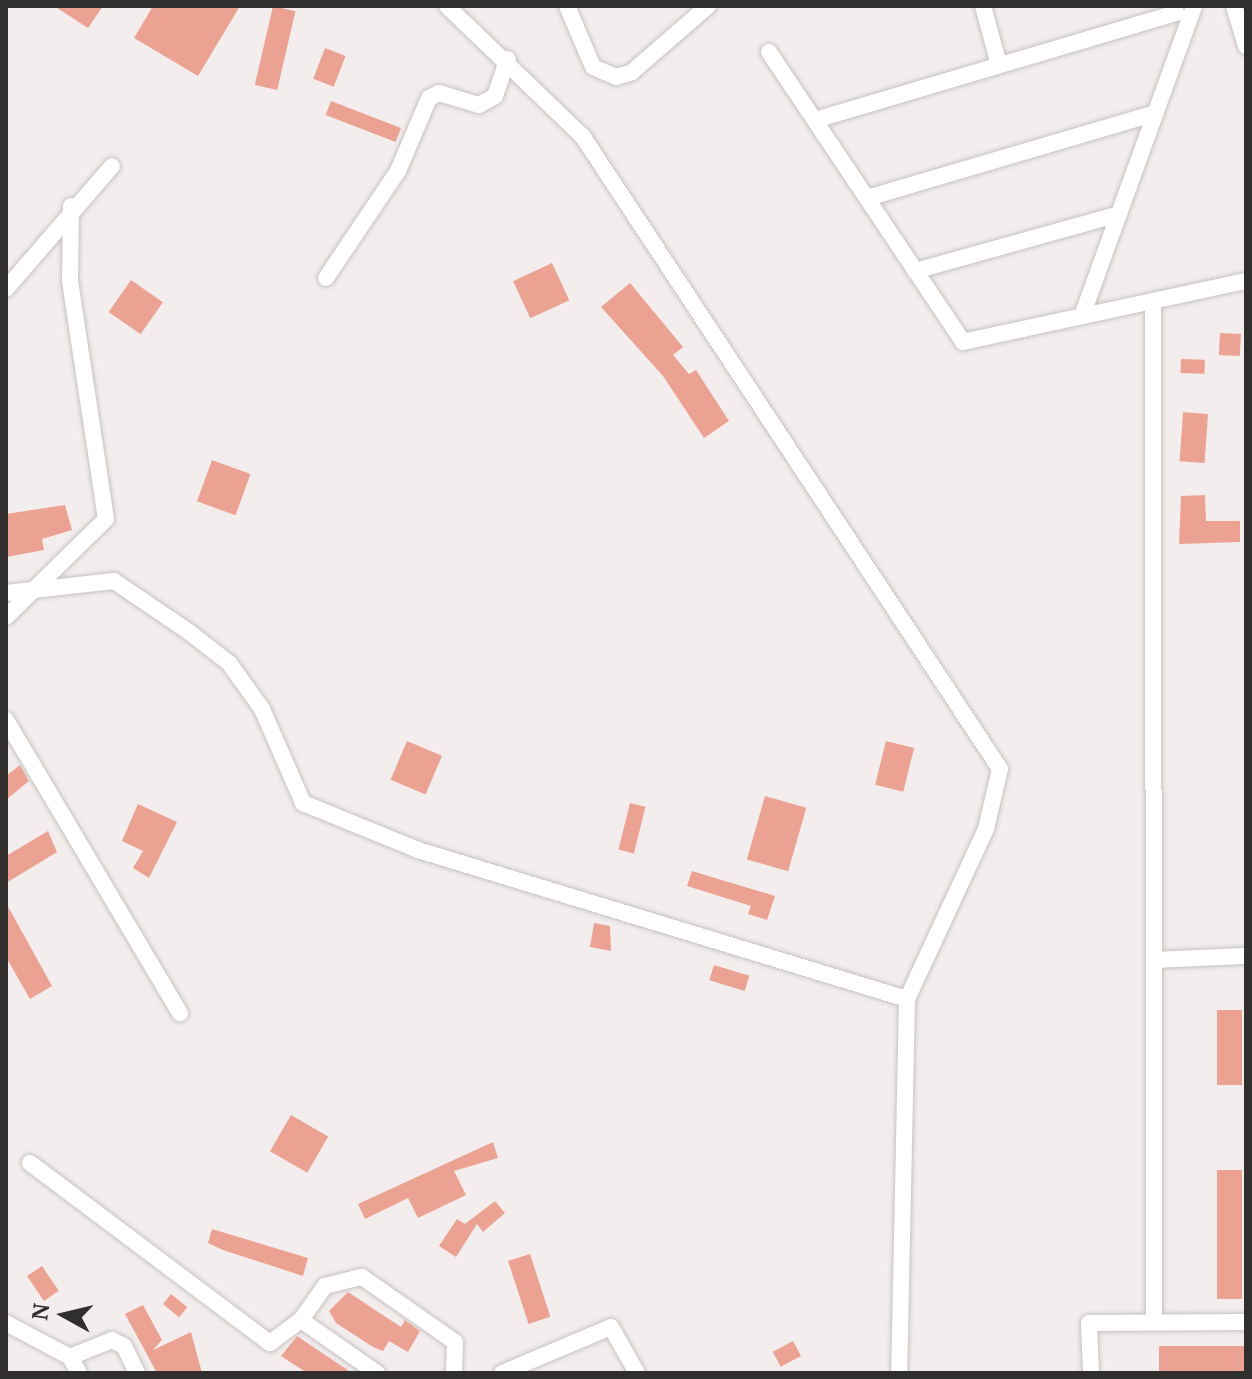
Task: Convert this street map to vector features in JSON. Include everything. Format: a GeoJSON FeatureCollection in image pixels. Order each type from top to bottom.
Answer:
{"type":"FeatureCollection","features":[{"type":"Feature","properties":{"kind":"street"},"geometry":{"type":"LineString","coordinates":[[447,6],[508,59],[583,137],[991,749],[998,796],[907,999],[899,1373]]}},
{"type":"Feature","properties":{"kind":"street"},"geometry":{"type":"LineString","coordinates":[[567,6],[593,67],[616,77],[632,72],[708,6]]}},
{"type":"Feature","properties":{"kind":"street"},"geometry":{"type":"LineString","coordinates":[[983,6],[999,65]]}},
{"type":"Feature","properties":{"kind":"street"},"geometry":{"type":"LineString","coordinates":[[1082,316],[1194,6]]}},
{"type":"Feature","properties":{"kind":"street"},"geometry":{"type":"LineString","coordinates":[[1236,6],[1246,46]]}},
{"type":"Feature","properties":{"kind":"street"},"geometry":{"type":"LineString","coordinates":[[815,120],[1174,10],[1184,36]]}},
{"type":"Feature","properties":{"kind":"street"},"geometry":{"type":"LineString","coordinates":[[769,52],[963,342],[1246,281]]}},
{"type":"Feature","properties":{"kind":"street"},"geometry":{"type":"LineString","coordinates":[[326,278],[398,171],[429,98],[439,93],[479,105],[495,96],[508,59]]}},
{"type":"Feature","properties":{"kind":"street"},"geometry":{"type":"LineString","coordinates":[[867,198],[1156,113]]}},
{"type":"Feature","properties":{"kind":"street"},"geometry":{"type":"LineString","coordinates":[[6,289],[71,206],[112,166]]}},
{"type":"Feature","properties":{"kind":"street"},"geometry":{"type":"LineString","coordinates":[[6,617],[44,585],[106,519],[70,280],[71,206]]}},
{"type":"Feature","properties":{"kind":"street"},"geometry":{"type":"LineString","coordinates":[[915,271],[1119,214]]}},
{"type":"Feature","properties":{"kind":"street"},"geometry":{"type":"LineString","coordinates":[[1153,301],[1157,960],[1154,1322]]}},
{"type":"Feature","properties":{"kind":"street"},"geometry":{"type":"LineString","coordinates":[[6,593],[44,585],[114,581],[229,663],[262,709],[303,803],[418,850],[907,999]]}},
{"type":"Feature","properties":{"kind":"street"},"geometry":{"type":"LineString","coordinates":[[6,720],[180,1013]]}},
{"type":"Feature","properties":{"kind":"street"},"geometry":{"type":"LineString","coordinates":[[1157,960],[1246,956]]}},
{"type":"Feature","properties":{"kind":"street"},"geometry":{"type":"LineString","coordinates":[[30,1163],[270,1343],[301,1320],[325,1286],[362,1277],[455,1342],[454,1373]]}},
{"type":"Feature","properties":{"kind":"street"},"geometry":{"type":"LineString","coordinates":[[301,1320],[377,1373]]}},
{"type":"Feature","properties":{"kind":"street"},"geometry":{"type":"LineString","coordinates":[[1091,1373],[1089,1323],[1246,1322]]}},
{"type":"Feature","properties":{"kind":"street"},"geometry":{"type":"LineString","coordinates":[[6,1323],[70,1357],[79,1373]]}},
{"type":"Feature","properties":{"kind":"street"},"geometry":{"type":"LineString","coordinates":[[502,1373],[535,1368],[611,1327],[637,1373]]}},
{"type":"Feature","properties":{"kind":"street"},"geometry":{"type":"LineString","coordinates":[[70,1357],[112,1340],[124,1346],[137,1373]]}},
{"type":"Feature","properties":{"kind":"building"},"geometry":{"type":"Polygon","coordinates":[[[54,6],[103,6],[88,28],[54,6]]]}},
{"type":"Feature","properties":{"kind":"building"},"geometry":{"type":"Polygon","coordinates":[[[153,6],[240,6],[198,76],[134,38],[153,6]]]}},
{"type":"Feature","properties":{"kind":"building"},"geometry":{"type":"Polygon","coordinates":[[[273,6],[295,11],[277,90],[255,85],[273,6]]]}},
{"type":"Feature","properties":{"kind":"building"},"geometry":{"type":"Polygon","coordinates":[[[325,48],[346,56],[334,87],[313,79],[325,48]]]}},
{"type":"Feature","properties":{"kind":"building"},"geometry":{"type":"Polygon","coordinates":[[[331,101],[401,128],[396,142],[326,115],[331,101]]]}},
{"type":"Feature","properties":{"kind":"building"},"geometry":{"type":"Polygon","coordinates":[[[552,263],[569,300],[530,318],[513,281],[552,263]]]}},
{"type":"Feature","properties":{"kind":"building"},"geometry":{"type":"Polygon","coordinates":[[[131,280],[163,302],[141,334],[109,312],[131,280]]]}},
{"type":"Feature","properties":{"kind":"building"},"geometry":{"type":"Polygon","coordinates":[[[630,283],[683,347],[673,355],[689,374],[696,370],[729,421],[704,438],[663,376],[601,307],[630,283]]]}},
{"type":"Feature","properties":{"kind":"building"},"geometry":{"type":"Polygon","coordinates":[[[1220,333],[1241,334],[1240,356],[1219,355],[1220,333]]]}},
{"type":"Feature","properties":{"kind":"building"},"geometry":{"type":"Polygon","coordinates":[[[1181,359],[1205,360],[1204,374],[1181,373],[1181,359]]]}},
{"type":"Feature","properties":{"kind":"building"},"geometry":{"type":"Polygon","coordinates":[[[1183,412],[1208,414],[1205,463],[1180,461],[1183,412]]]}},
{"type":"Feature","properties":{"kind":"building"},"geometry":{"type":"Polygon","coordinates":[[[212,460],[251,474],[235,515],[197,501],[212,460]]]}},
{"type":"Feature","properties":{"kind":"building"},"geometry":{"type":"Polygon","coordinates":[[[1205,495],[1206,521],[1240,521],[1240,542],[1179,544],[1181,496],[1205,495]]]}},
{"type":"Feature","properties":{"kind":"building"},"geometry":{"type":"Polygon","coordinates":[[[65,505],[72,530],[42,539],[44,550],[6,557],[6,514],[65,505]]]}},
{"type":"Feature","properties":{"kind":"building"},"geometry":{"type":"Polygon","coordinates":[[[407,741],[442,756],[426,795],[391,780],[407,741]]]}},
{"type":"Feature","properties":{"kind":"building"},"geometry":{"type":"Polygon","coordinates":[[[886,741],[914,748],[903,792],[875,785],[886,741]]]}},
{"type":"Feature","properties":{"kind":"building"},"geometry":{"type":"Polygon","coordinates":[[[20,765],[29,781],[6,800],[6,776],[20,765]]]}},
{"type":"Feature","properties":{"kind":"building"},"geometry":{"type":"Polygon","coordinates":[[[765,796],[806,808],[788,871],[747,859],[765,796]]]}},
{"type":"Feature","properties":{"kind":"building"},"geometry":{"type":"Polygon","coordinates":[[[630,803],[646,807],[634,853],[618,850],[630,803]]]}},
{"type":"Feature","properties":{"kind":"building"},"geometry":{"type":"Polygon","coordinates":[[[138,804],[177,822],[149,878],[133,868],[143,851],[122,841],[138,804]]]}},
{"type":"Feature","properties":{"kind":"building"},"geometry":{"type":"Polygon","coordinates":[[[48,831],[57,852],[6,883],[6,856],[48,831]]]}},
{"type":"Feature","properties":{"kind":"building"},"geometry":{"type":"Polygon","coordinates":[[[692,871],[775,896],[767,920],[748,914],[751,906],[687,886],[692,871]]]}},
{"type":"Feature","properties":{"kind":"building"},"geometry":{"type":"Polygon","coordinates":[[[6,903],[52,986],[30,999],[6,957],[6,903]]]}},
{"type":"Feature","properties":{"kind":"building"},"geometry":{"type":"Polygon","coordinates":[[[594,923],[610,926],[611,951],[590,947],[594,923]]]}},
{"type":"Feature","properties":{"kind":"building"},"geometry":{"type":"Polygon","coordinates":[[[714,965],[749,976],[745,991],[709,980],[714,965]]]}},
{"type":"Feature","properties":{"kind":"building"},"geometry":{"type":"Polygon","coordinates":[[[1217,1010],[1242,1010],[1242,1085],[1217,1085],[1217,1010]]]}},
{"type":"Feature","properties":{"kind":"building"},"geometry":{"type":"Polygon","coordinates":[[[291,1115],[328,1136],[307,1173],[270,1151],[291,1115]]]}},
{"type":"Feature","properties":{"kind":"building"},"geometry":{"type":"Polygon","coordinates":[[[493,1142],[498,1158],[454,1171],[466,1195],[418,1218],[408,1198],[365,1219],[358,1204],[493,1142]]]}},
{"type":"Feature","properties":{"kind":"building"},"geometry":{"type":"Polygon","coordinates":[[[1217,1170],[1242,1170],[1242,1299],[1217,1299],[1217,1170]]]}},
{"type":"Feature","properties":{"kind":"building"},"geometry":{"type":"Polygon","coordinates":[[[495,1201],[505,1213],[483,1232],[477,1224],[456,1257],[439,1246],[457,1219],[465,1224],[495,1201]]]}},
{"type":"Feature","properties":{"kind":"building"},"geometry":{"type":"Polygon","coordinates":[[[212,1229],[308,1258],[303,1276],[208,1243],[212,1229]]]}},
{"type":"Feature","properties":{"kind":"building"},"geometry":{"type":"Polygon","coordinates":[[[530,1254],[550,1317],[529,1324],[508,1261],[530,1254]]]}},
{"type":"Feature","properties":{"kind":"building"},"geometry":{"type":"Polygon","coordinates":[[[42,1266],[59,1291],[44,1301],[27,1276],[42,1266]]]}},
{"type":"Feature","properties":{"kind":"building"},"geometry":{"type":"Polygon","coordinates":[[[348,1292],[401,1327],[405,1320],[420,1331],[408,1352],[389,1341],[383,1351],[373,1347],[336,1323],[329,1311],[348,1292]]]}},
{"type":"Feature","properties":{"kind":"building"},"geometry":{"type":"Polygon","coordinates":[[[171,1294],[187,1307],[179,1317],[163,1304],[171,1294]]]}},
{"type":"Feature","properties":{"kind":"building"},"geometry":{"type":"Polygon","coordinates":[[[143,1305],[162,1340],[153,1350],[191,1332],[202,1373],[157,1373],[125,1314],[143,1305]]]}},
{"type":"Feature","properties":{"kind":"building"},"geometry":{"type":"Polygon","coordinates":[[[297,1336],[352,1373],[307,1373],[281,1356],[297,1336]]]}},
{"type":"Feature","properties":{"kind":"building"},"geometry":{"type":"Polygon","coordinates":[[[793,1341],[801,1356],[781,1367],[773,1352],[793,1341]]]}},
{"type":"Feature","properties":{"kind":"building"},"geometry":{"type":"Polygon","coordinates":[[[1159,1346],[1246,1346],[1246,1373],[1159,1373],[1159,1346]]]}}]}
